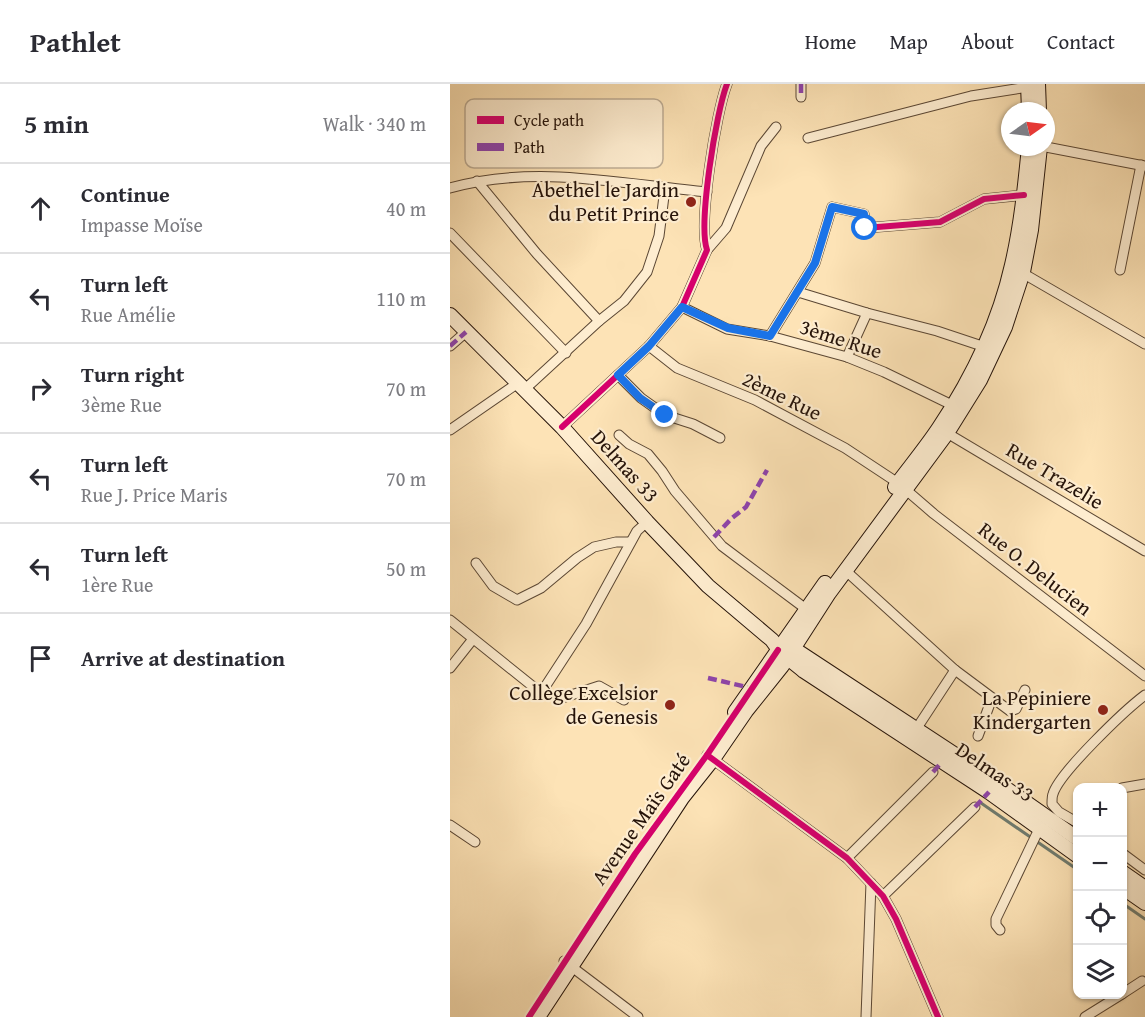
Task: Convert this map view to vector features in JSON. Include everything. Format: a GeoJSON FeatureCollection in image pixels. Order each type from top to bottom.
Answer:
{"type":"FeatureCollection","features":[{"type":"Feature","properties":{"kind":"main road"},"geometry":{"type":"LineString","coordinates":[[1030,102],[1031,85]]}},
{"type":"Feature","properties":{"kind":"main road"},"geometry":{"type":"LineString","coordinates":[[1031,85],[1036,102]]}},
{"type":"Feature","properties":{"kind":"main road","name":"Avenue Maïs Gaté"},"geometry":{"type":"LineString","coordinates":[[1017,269],[1028,156]]}},
{"type":"Feature","properties":{"kind":"main road","name":"Avenue Maïs Gaté"},"geometry":{"type":"LineString","coordinates":[[529,1017],[567,964],[654,826],[746,711],[806,609],[902,486],[947,433],[980,380],[1031,230],[1039,156]]}},
{"type":"Feature","properties":{"kind":"main road","name":"Delmas 33"},"geometry":{"type":"LineString","coordinates":[[450,315],[562,427],[708,586],[783,648],[1073,853]]}},
{"type":"Feature","properties":{"kind":"main road","name":"Avenue Maïs Gaté"},"geometry":{"type":"LineString","coordinates":[[783,648],[846,571],[990,348]]}},
{"type":"Feature","properties":{"kind":"main road","name":"Delmas 33"},"geometry":{"type":"LineString","coordinates":[[783,648],[998,783],[1074,837]]}},
{"type":"Feature","properties":{"kind":"main road"},"geometry":{"type":"LineString","coordinates":[[1127,875],[1145,888]]}},
{"type":"Feature","properties":{"kind":"main road"},"geometry":{"type":"LineString","coordinates":[[1127,890],[1145,903]]}},
{"type":"Feature","properties":{"kind":"main road","name":"Avenue Maïs Gaté"},"geometry":{"type":"LineString","coordinates":[[538,1017],[567,964]]}},
{"type":"Feature","properties":{"kind":"street"},"geometry":{"type":"LineString","coordinates":[[707,250],[704,240],[707,192],[713,146],[727,84]]}},
{"type":"Feature","properties":{"kind":"street"},"geometry":{"type":"LineString","coordinates":[[801,84],[801,98]]}},
{"type":"Feature","properties":{"kind":"street"},"geometry":{"type":"LineString","coordinates":[[808,138],[970,96],[1031,85]]}},
{"type":"Feature","properties":{"kind":"street"},"geometry":{"type":"LineString","coordinates":[[562,427],[649,346],[682,307],[707,250],[726,228],[761,146],[776,127]]}},
{"type":"Feature","properties":{"kind":"street"},"geometry":{"type":"LineString","coordinates":[[1055,149],[1143,166],[1120,270]]}},
{"type":"Feature","properties":{"kind":"street"},"geometry":{"type":"LineString","coordinates":[[450,188],[477,181],[534,176],[583,177],[707,192]]}},
{"type":"Feature","properties":{"kind":"street"},"geometry":{"type":"LineString","coordinates":[[477,181],[537,254],[599,321]]}},
{"type":"Feature","properties":{"kind":"street"},"geometry":{"type":"LineString","coordinates":[[450,430],[521,386],[566,353],[624,301],[646,272],[659,236],[665,188]]}},
{"type":"Feature","properties":{"kind":"street"},"geometry":{"type":"LineString","coordinates":[[770,336],[815,263],[832,207],[864,214],[865,228],[940,222],[984,199],[1024,195]]}},
{"type":"Feature","properties":{"kind":"street"},"geometry":{"type":"LineString","coordinates":[[450,233],[566,353]]}},
{"type":"Feature","properties":{"kind":"street"},"geometry":{"type":"LineString","coordinates":[[1017,269],[1145,344]]}},
{"type":"Feature","properties":{"kind":"street"},"geometry":{"type":"LineString","coordinates":[[798,292],[990,348]]}},
{"type":"Feature","properties":{"kind":"street","name":"3ème Rue"},"geometry":{"type":"LineString","coordinates":[[682,307],[728,328],[770,336],[847,357],[952,405]]}},
{"type":"Feature","properties":{"kind":"street"},"geometry":{"type":"LineString","coordinates":[[847,357],[867,313]]}},
{"type":"Feature","properties":{"kind":"street"},"geometry":{"type":"LineString","coordinates":[[450,346],[466,332]]}},
{"type":"Feature","properties":{"kind":"street","name":"2ème Rue"},"geometry":{"type":"LineString","coordinates":[[649,346],[677,369],[754,400],[845,448],[902,486]]}},
{"type":"Feature","properties":{"kind":"street"},"geometry":{"type":"LineString","coordinates":[[618,375],[640,398],[665,415],[693,424],[720,438]]}},
{"type":"Feature","properties":{"kind":"street","name":"Rue Trazelie"},"geometry":{"type":"LineString","coordinates":[[947,433],[1145,551]]}},
{"type":"Feature","properties":{"kind":"street"},"geometry":{"type":"LineString","coordinates":[[619,435],[629,444],[648,454],[675,491],[722,546],[806,609]]}},
{"type":"Feature","properties":{"kind":"street","name":"Rue O. Delucien"},"geometry":{"type":"LineString","coordinates":[[902,486],[934,514],[1145,676]]}},
{"type":"Feature","properties":{"kind":"street"},"geometry":{"type":"LineString","coordinates":[[540,693],[586,624],[630,542],[647,522]]}},
{"type":"Feature","properties":{"kind":"street"},"geometry":{"type":"LineString","coordinates":[[476,563],[493,586],[517,600],[541,588],[594,547],[616,542],[630,542]]}},
{"type":"Feature","properties":{"kind":"street"},"geometry":{"type":"LineString","coordinates":[[846,571],[954,670],[1010,711],[1016,709],[1025,690]]}},
{"type":"Feature","properties":{"kind":"street"},"geometry":{"type":"LineString","coordinates":[[450,620],[540,693],[562,698],[599,686],[624,700]]}},
{"type":"Feature","properties":{"kind":"street"},"geometry":{"type":"LineString","coordinates":[[450,668],[473,639]]}},
{"type":"Feature","properties":{"kind":"street"},"geometry":{"type":"LineString","coordinates":[[915,731],[954,670]]}},
{"type":"Feature","properties":{"kind":"street"},"geometry":{"type":"LineString","coordinates":[[978,736],[992,698]]}},
{"type":"Feature","properties":{"kind":"street"},"geometry":{"type":"LineString","coordinates":[[1073,821],[1052,804],[1052,795],[1060,780],[1101,736],[1143,699]]}},
{"type":"Feature","properties":{"kind":"street"},"geometry":{"type":"LineString","coordinates":[[710,757],[847,858],[883,896],[896,919],[938,1017]]}},
{"type":"Feature","properties":{"kind":"street"},"geometry":{"type":"LineString","coordinates":[[847,858],[933,772]]}},
{"type":"Feature","properties":{"kind":"street"},"geometry":{"type":"LineString","coordinates":[[1127,787],[1145,784]]}},
{"type":"Feature","properties":{"kind":"street"},"geometry":{"type":"LineString","coordinates":[[883,896],[975,807]]}},
{"type":"Feature","properties":{"kind":"street"},"geometry":{"type":"LineString","coordinates":[[450,825],[475,842]]}},
{"type":"Feature","properties":{"kind":"street"},"geometry":{"type":"LineString","coordinates":[[1000,930],[996,925],[996,919],[1040,829]]}},
{"type":"Feature","properties":{"kind":"street"},"geometry":{"type":"LineString","coordinates":[[1127,857],[1145,870]]}},
{"type":"Feature","properties":{"kind":"street"},"geometry":{"type":"LineString","coordinates":[[866,1017],[871,883]]}},
{"type":"Feature","properties":{"kind":"street"},"geometry":{"type":"LineString","coordinates":[[567,964],[638,1017]]}},
{"type":"Feature","properties":{"kind":"street"},"geometry":{"type":"LineString","coordinates":[[1127,991],[1142,981]]}},
{"type":"Feature","properties":{"kind":"street"},"geometry":{"type":"LineString","coordinates":[[1085,1017],[1114,999]]}},
{"type":"Feature","properties":{"kind":"waterway"},"geometry":{"type":"LineString","coordinates":[[981,803],[1073,867]]}},
{"type":"Feature","properties":{"kind":"waterway"},"geometry":{"type":"LineString","coordinates":[[1127,906],[1145,919]]}},
{"type":"Feature","properties":{"kind":"marked path"},"geometry":{"type":"LineString","coordinates":[[801,84],[801,97]]}},
{"type":"Feature","properties":{"kind":"marked path"},"geometry":{"type":"LineString","coordinates":[[450,346],[466,332]]}},
{"type":"Feature","properties":{"kind":"marked path"},"geometry":{"type":"LineString","coordinates":[[714,537],[746,507],[767,470]]}},
{"type":"Feature","properties":{"kind":"marked path"},"geometry":{"type":"LineString","coordinates":[[708,678],[751,688]]}},
{"type":"Feature","properties":{"kind":"marked path"},"geometry":{"type":"LineString","coordinates":[[933,772],[942,762]]}},
{"type":"Feature","properties":{"kind":"marked path"},"geometry":{"type":"LineString","coordinates":[[975,807],[989,792]]}},
{"type":"Feature","properties":{"kind":"cycle path"},"geometry":{"type":"LineString","coordinates":[[562,427],[649,346],[682,307],[707,250],[706,193],[718,118],[727,84]]}},
{"type":"Feature","properties":{"kind":"cycle path"},"geometry":{"type":"LineString","coordinates":[[770,336],[815,263],[832,207],[864,214],[865,228],[940,222],[984,199],[1024,195]]}},
{"type":"Feature","properties":{"kind":"cycle path"},"geometry":{"type":"LineString","coordinates":[[529,1017],[635,854],[707,755],[778,650]]}},
{"type":"Feature","properties":{"kind":"cycle path"},"geometry":{"type":"LineString","coordinates":[[707,755],[847,858],[883,896],[896,919],[938,1017]]}},
{"type":"Feature","properties":{"kind":"place","name":"Abethel le Jardin du Petit Prince"},"geometry":{"type":"Point","coordinates":[691,202]}},
{"type":"Feature","properties":{"kind":"place","name":"Collège Excelsior de Genesis"},"geometry":{"type":"Point","coordinates":[670,705]}},
{"type":"Feature","properties":{"kind":"place","name":"La Pepiniere Kindergarten"},"geometry":{"type":"Point","coordinates":[1103,710]}},
{"type":"Feature","properties":{"kind":"route"},"geometry":{"type":"LineString","coordinates":[[665,415],[640,398],[618,375],[649,346],[682,307],[728,328],[770,336],[815,263],[832,207],[864,214],[865,228]]}}]}
